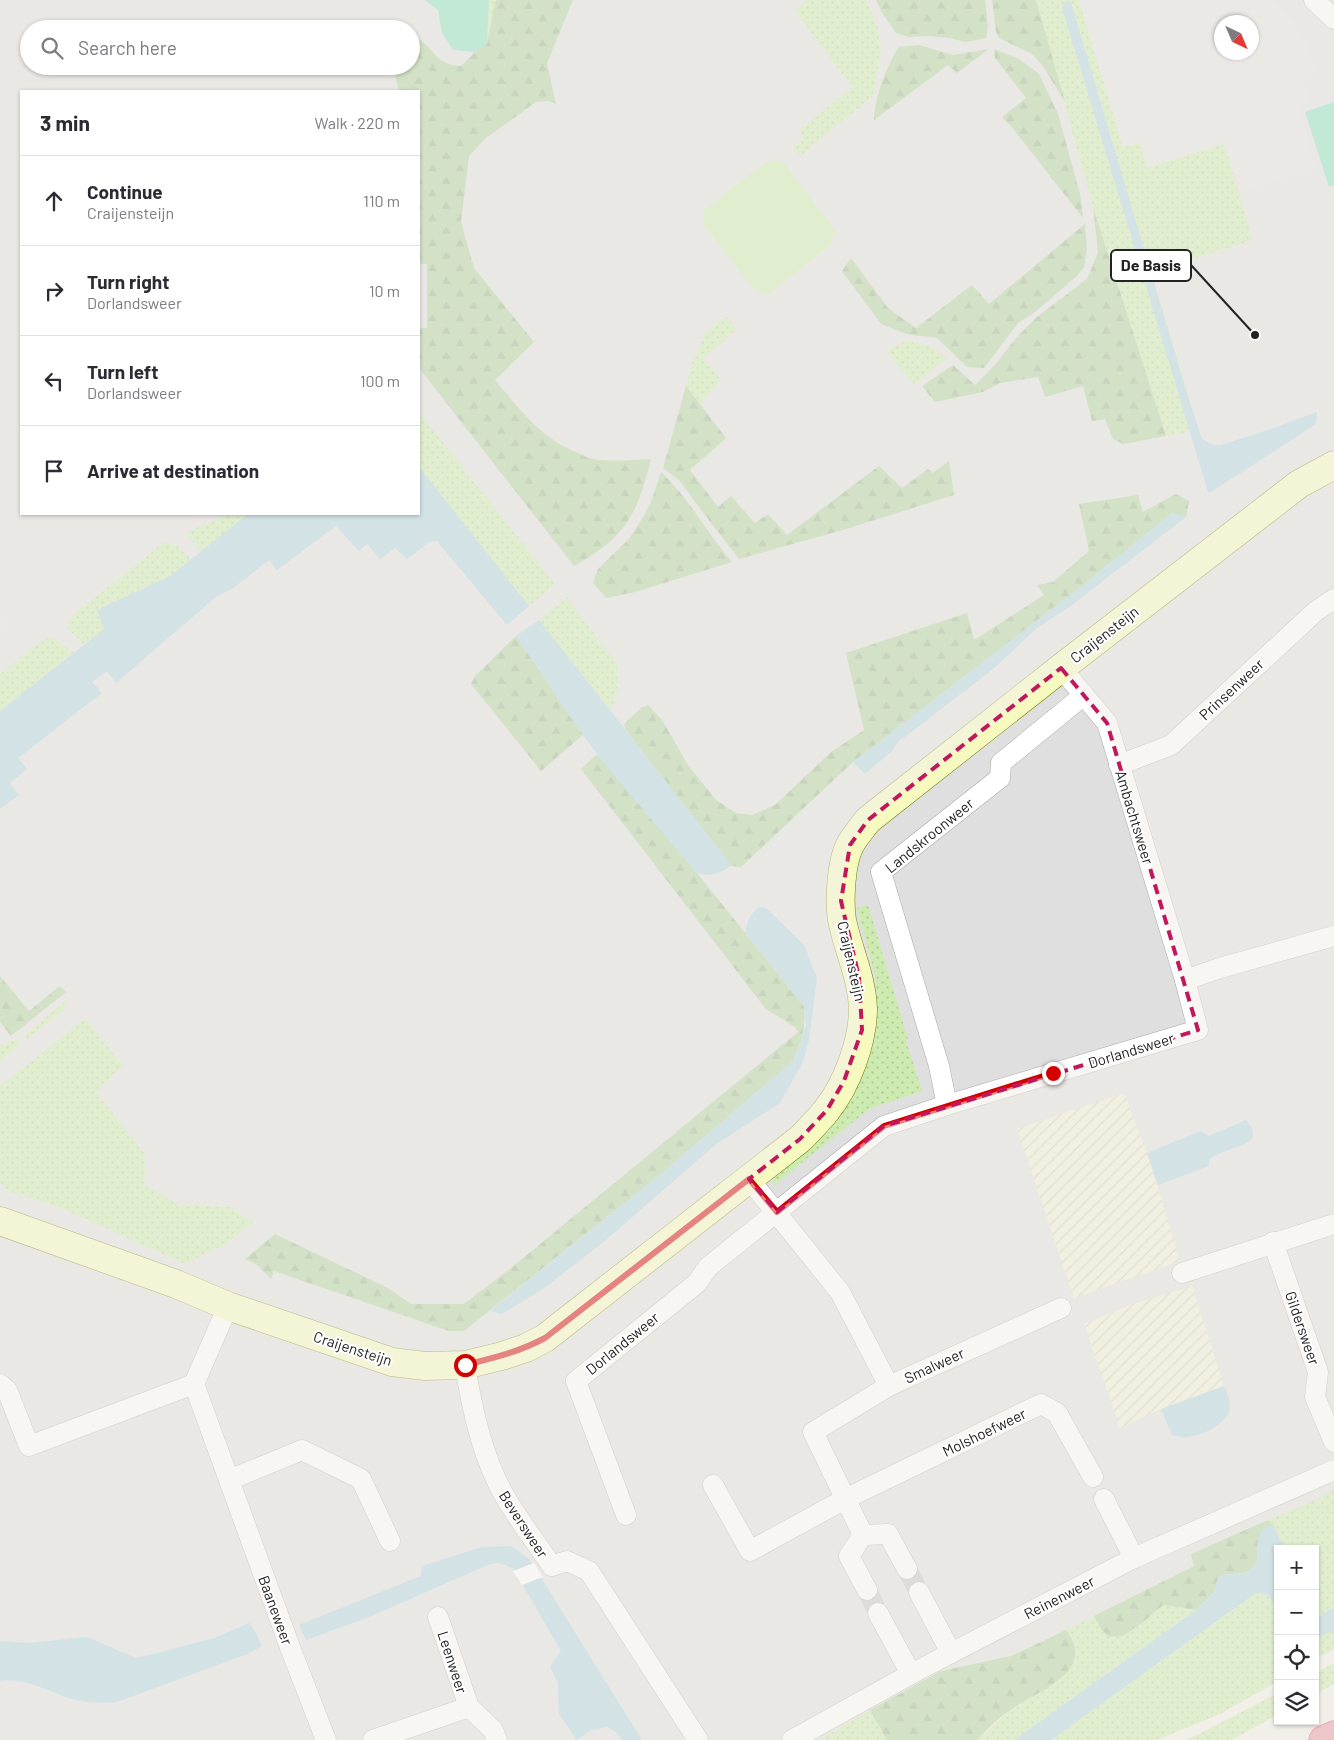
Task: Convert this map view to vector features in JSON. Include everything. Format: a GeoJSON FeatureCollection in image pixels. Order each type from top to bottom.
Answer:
{"type":"FeatureCollection","features":[{"type":"Feature","properties":{"kind":"highway"},"geometry":{"type":"LineString","coordinates":[[1323,1740],[1334,1734]]}},
{"type":"Feature","properties":{"kind":"street"},"geometry":{"type":"LineString","coordinates":[[1314,0],[1334,19]]}},
{"type":"Feature","properties":{"kind":"street","name":"Craijensteijn"},"geometry":{"type":"LineString","coordinates":[[0,1221],[176,1284],[228,1306],[392,1362],[425,1366],[465,1365],[526,1348],[545,1338],[800,1139],[827,1110],[844,1081],[862,1030],[863,1008],[859,977],[842,919],[841,901],[844,863],[850,846],[868,820],[1299,484],[1334,465]]}},
{"type":"Feature","properties":{"kind":"street","name":"Prinsenweer"},"geometry":{"type":"LineString","coordinates":[[1119,765],[1172,745],[1316,611],[1334,598]]}},
{"type":"Feature","properties":{"kind":"street","name":"Ambachtsweer"},"geometry":{"type":"LineString","coordinates":[[1061,668],[1107,723],[1185,980]]}},
{"type":"Feature","properties":{"kind":"street","name":"Landskroonweer"},"geometry":{"type":"LineString","coordinates":[[947,1106],[939,1066],[881,872],[1000,778],[1001,764],[1084,695]]}},
{"type":"Feature","properties":{"kind":"street"},"geometry":{"type":"LineString","coordinates":[[1185,980],[1220,968],[1334,936]]}},
{"type":"Feature","properties":{"kind":"street","name":"Dorlandsweer"},"geometry":{"type":"LineString","coordinates":[[626,1516],[576,1381],[697,1283],[708,1267],[884,1126],[1198,1030],[1185,980]]}},
{"type":"Feature","properties":{"kind":"street"},"geometry":{"type":"LineString","coordinates":[[749,1179],[840,1292],[889,1386]]}},
{"type":"Feature","properties":{"kind":"street"},"geometry":{"type":"LineString","coordinates":[[1182,1273],[1273,1242],[1334,1224]]}},
{"type":"Feature","properties":{"kind":"street","name":"Gildersweer"},"geometry":{"type":"LineString","coordinates":[[1273,1242],[1318,1372],[1315,1397],[1334,1442]]}},
{"type":"Feature","properties":{"kind":"street"},"geometry":{"type":"LineString","coordinates":[[0,1384],[7,1390],[29,1446],[194,1384],[228,1306]]}},
{"type":"Feature","properties":{"kind":"street","name":"Smalweer"},"geometry":{"type":"LineString","coordinates":[[845,1499],[813,1432],[889,1386],[1060,1308]]}},
{"type":"Feature","properties":{"kind":"street","name":"Beversweer"},"geometry":{"type":"LineString","coordinates":[[465,1365],[474,1418],[493,1471],[506,1499],[552,1566],[567,1561],[589,1571],[698,1740]]}},
{"type":"Feature","properties":{"kind":"street","name":"Baaneweer"},"geometry":{"type":"LineString","coordinates":[[194,1384],[294,1659],[326,1740]]}},
{"type":"Feature","properties":{"kind":"street","name":"Molshoefweer"},"geometry":{"type":"LineString","coordinates":[[713,1485],[750,1551],[845,1499],[1041,1404],[1057,1413],[1093,1477]]}},
{"type":"Feature","properties":{"kind":"street"},"geometry":{"type":"LineString","coordinates":[[229,1480],[302,1450],[361,1478],[390,1541]]}},
{"type":"Feature","properties":{"kind":"street","name":"Reinenweer"},"geometry":{"type":"LineString","coordinates":[[792,1740],[910,1674],[1134,1558],[1334,1470]]}},
{"type":"Feature","properties":{"kind":"street"},"geometry":{"type":"LineString","coordinates":[[845,1499],[863,1535]]}},
{"type":"Feature","properties":{"kind":"street"},"geometry":{"type":"LineString","coordinates":[[1104,1499],[1134,1558]]}},
{"type":"Feature","properties":{"kind":"street"},"geometry":{"type":"LineString","coordinates":[[863,1535],[888,1534],[907,1569]]}},
{"type":"Feature","properties":{"kind":"street"},"geometry":{"type":"LineString","coordinates":[[863,1535],[849,1556],[867,1590]]}},
{"type":"Feature","properties":{"kind":"street"},"geometry":{"type":"LineString","coordinates":[[919,1592],[950,1653]]}},
{"type":"Feature","properties":{"kind":"street"},"geometry":{"type":"LineString","coordinates":[[878,1613],[910,1674]]}},
{"type":"Feature","properties":{"kind":"street","name":"Leenweer"},"geometry":{"type":"LineString","coordinates":[[438,1616],[468,1708],[493,1730],[497,1740]]}},
{"type":"Feature","properties":{"kind":"street","name":"Leenweer"},"geometry":{"type":"LineString","coordinates":[[373,1740],[468,1708]]}},
{"type":"Feature","properties":{"kind":"highlighted area"},"geometry":{"type":"Polygon","coordinates":[[[1061,668],[1107,723],[1198,1030],[884,1126],[777,1212],[749,1179],[800,1139],[827,1110],[844,1081],[862,1030],[859,977],[841,901],[850,845],[868,820],[1061,668]]]}},
{"type":"Feature","properties":{"kind":"shaded area"},"geometry":{"type":"Polygon","coordinates":[[[0,0],[1334,0],[1334,1534],[1311,1545],[1274,1545],[1274,1551],[890,1740],[0,1740],[0,0]]]}},
{"type":"Feature","properties":{"kind":"shaded area"},"geometry":{"type":"Polygon","coordinates":[[[1079,0],[1272,0],[1294,23],[1311,53],[1317,75],[1303,78],[1311,103],[1298,107],[1316,170],[1243,193],[1224,144],[1147,168],[1140,143],[1123,147],[1079,0]]]}},
{"type":"Feature","properties":{"kind":"shaded area"},"geometry":{"type":"Polygon","coordinates":[[[2,612],[11,624],[0,633],[0,613],[2,612]]]}},
{"type":"Feature","properties":{"kind":"green space"},"geometry":{"type":"Polygon","coordinates":[[[425,0],[489,0],[487,44],[475,52],[453,50],[442,33],[438,10],[425,0]]]}},
{"type":"Feature","properties":{"kind":"green space"},"geometry":{"type":"Polygon","coordinates":[[[489,0],[497,0],[495,2],[487,44],[489,0]]]}},
{"type":"Feature","properties":{"kind":"green space"},"geometry":{"type":"Polygon","coordinates":[[[497,0],[573,0],[547,63],[556,104],[549,101],[536,102],[486,138],[469,156],[461,222],[474,268],[534,342],[495,380],[532,422],[565,447],[587,457],[600,460],[651,459],[640,495],[627,523],[606,545],[574,566],[420,369],[420,328],[427,328],[427,264],[420,264],[420,90],[399,90],[395,75],[420,75],[420,40],[444,62],[461,66],[475,52],[487,44],[495,2],[497,0]]]}},
{"type":"Feature","properties":{"kind":"green space"},"geometry":{"type":"Polygon","coordinates":[[[807,0],[866,0],[877,24],[882,50],[872,97],[800,156],[792,148],[804,138],[798,131],[852,87],[795,11],[807,0]]]}},
{"type":"Feature","properties":{"kind":"green space"},"geometry":{"type":"Polygon","coordinates":[[[876,0],[985,0],[988,26],[986,38],[966,42],[928,36],[908,37],[896,33],[882,13],[876,0]]]}},
{"type":"Feature","properties":{"kind":"green space"},"geometry":{"type":"Polygon","coordinates":[[[992,0],[1036,0],[1065,102],[1042,65],[1032,54],[999,38],[996,32],[992,0]]]}},
{"type":"Feature","properties":{"kind":"green space"},"geometry":{"type":"Polygon","coordinates":[[[1036,0],[1079,0],[1123,146],[1140,143],[1224,144],[1253,240],[1151,272],[1192,407],[1188,397],[1072,6],[1063,4],[1062,7],[1191,431],[1166,436],[1093,207],[1036,0]]]}},
{"type":"Feature","properties":{"kind":"green space"},"geometry":{"type":"Polygon","coordinates":[[[919,45],[953,55],[989,49],[957,73],[948,65],[874,120],[879,92],[894,55],[899,47],[919,45]]]}},
{"type":"Feature","properties":{"kind":"green space"},"geometry":{"type":"Polygon","coordinates":[[[994,49],[1019,59],[1039,74],[1058,114],[1080,194],[1083,218],[1002,117],[1026,98],[995,58],[994,49]]]}},
{"type":"Feature","properties":{"kind":"green space"},"geometry":{"type":"Polygon","coordinates":[[[1334,102],[1334,185],[1329,187],[1305,112],[1334,102]]]}},
{"type":"Feature","properties":{"kind":"green space"},"geometry":{"type":"Polygon","coordinates":[[[775,160],[785,164],[836,231],[831,244],[769,294],[755,291],[703,224],[703,211],[766,162],[775,160]]]}},
{"type":"Feature","properties":{"kind":"green space"},"geometry":{"type":"Polygon","coordinates":[[[1093,207],[1166,436],[1123,444],[1113,439],[1105,419],[1092,421],[1083,386],[1045,397],[1038,377],[1000,383],[983,392],[935,402],[922,386],[953,365],[975,385],[1037,317],[1087,279],[1098,253],[1093,207]]]}},
{"type":"Feature","properties":{"kind":"green space"},"geometry":{"type":"Polygon","coordinates":[[[1085,224],[1087,250],[1084,267],[1077,276],[1035,312],[1018,323],[984,368],[967,367],[937,338],[906,334],[881,324],[842,271],[851,258],[888,308],[916,328],[972,285],[989,304],[1085,224]]]}},
{"type":"Feature","properties":{"kind":"green space"},"geometry":{"type":"Polygon","coordinates":[[[726,316],[737,329],[704,358],[721,380],[700,404],[686,386],[692,363],[706,332],[726,316]]]}},
{"type":"Feature","properties":{"kind":"green space"},"geometry":{"type":"Polygon","coordinates":[[[904,341],[927,345],[947,358],[915,385],[886,352],[904,341]]]}},
{"type":"Feature","properties":{"kind":"green space"},"geometry":{"type":"Polygon","coordinates":[[[686,386],[726,438],[690,470],[718,507],[731,496],[755,523],[768,514],[787,535],[879,466],[902,488],[928,469],[933,473],[949,461],[954,495],[843,530],[739,559],[680,481],[663,468],[686,386]]]}},
{"type":"Feature","properties":{"kind":"green space"},"geometry":{"type":"Polygon","coordinates":[[[420,413],[555,584],[529,606],[420,468],[420,413]]]}},
{"type":"Feature","properties":{"kind":"green space"},"geometry":{"type":"Polygon","coordinates":[[[661,472],[689,504],[732,562],[635,592],[606,598],[593,583],[598,569],[629,539],[645,514],[661,472]]]}},
{"type":"Feature","properties":{"kind":"green space"},"geometry":{"type":"Polygon","coordinates":[[[1176,494],[1189,501],[1186,517],[1172,513],[1083,585],[853,762],[741,867],[731,866],[626,730],[624,724],[641,708],[648,705],[662,720],[688,765],[716,800],[736,813],[752,815],[775,805],[831,752],[864,730],[846,653],[967,613],[974,640],[1044,595],[1037,585],[1053,582],[1089,551],[1079,504],[1138,495],[1143,512],[1176,494]]]}},
{"type":"Feature","properties":{"kind":"green space"},"geometry":{"type":"Polygon","coordinates":[[[228,515],[247,515],[202,552],[185,533],[228,515]]]}},
{"type":"Feature","properties":{"kind":"green space"},"geometry":{"type":"Polygon","coordinates":[[[163,543],[176,545],[191,559],[170,576],[97,610],[104,629],[84,644],[68,629],[68,619],[163,543]]]}},
{"type":"Feature","properties":{"kind":"green space"},"geometry":{"type":"Polygon","coordinates":[[[567,597],[617,664],[618,687],[611,711],[539,620],[567,597]]]}},
{"type":"Feature","properties":{"kind":"green space"},"geometry":{"type":"Polygon","coordinates":[[[516,636],[583,735],[541,771],[471,684],[475,676],[516,636]]]}},
{"type":"Feature","properties":{"kind":"green space"},"geometry":{"type":"Polygon","coordinates":[[[46,638],[53,638],[74,652],[0,711],[0,674],[46,638]]]}},
{"type":"Feature","properties":{"kind":"green space"},"geometry":{"type":"Polygon","coordinates":[[[597,754],[697,873],[804,1006],[802,1035],[792,1062],[657,1177],[464,1331],[449,1331],[274,1271],[271,1279],[257,1265],[245,1259],[275,1234],[388,1288],[411,1304],[464,1304],[511,1268],[798,1032],[795,1027],[766,1009],[581,769],[597,754]]]}},
{"type":"Feature","properties":{"kind":"green space"},"geometry":{"type":"Polygon","coordinates":[[[868,905],[922,1091],[869,1109],[773,1186],[776,1173],[831,1127],[851,1099],[869,1056],[877,1022],[876,979],[857,908],[868,905]]]}},
{"type":"Feature","properties":{"kind":"green space"},"geometry":{"type":"Polygon","coordinates":[[[0,976],[29,1011],[60,986],[66,992],[11,1036],[0,1022],[0,976]]]}},
{"type":"Feature","properties":{"kind":"green space"},"geometry":{"type":"Polygon","coordinates":[[[69,998],[66,1009],[27,1039],[25,1035],[69,998]]]}},
{"type":"Feature","properties":{"kind":"green space"},"geometry":{"type":"Polygon","coordinates":[[[86,1018],[123,1066],[98,1089],[97,1093],[146,1155],[144,1186],[151,1188],[179,1205],[230,1207],[253,1222],[224,1245],[185,1264],[59,1207],[8,1191],[0,1183],[0,1086],[86,1018]]]}},
{"type":"Feature","properties":{"kind":"green space"},"geometry":{"type":"Polygon","coordinates":[[[16,1039],[21,1044],[0,1061],[0,1046],[16,1039]]]}},
{"type":"Feature","properties":{"kind":"green space"},"geometry":{"type":"Polygon","coordinates":[[[1121,1094],[1125,1096],[1147,1153],[1180,1261],[1074,1298],[1017,1129],[1121,1094]]]}},
{"type":"Feature","properties":{"kind":"green space"},"geometry":{"type":"Polygon","coordinates":[[[1192,1286],[1224,1386],[1161,1409],[1120,1428],[1084,1324],[1130,1305],[1192,1286]]]}},
{"type":"Feature","properties":{"kind":"green space"},"geometry":{"type":"Polygon","coordinates":[[[1334,1490],[1334,1608],[1319,1616],[1319,1545],[1282,1545],[1274,1526],[1268,1520],[1334,1490]]]}},
{"type":"Feature","properties":{"kind":"green space"},"geometry":{"type":"Polygon","coordinates":[[[1268,1520],[1274,1526],[1265,1527],[1257,1549],[1257,1562],[1250,1570],[1243,1573],[1222,1575],[1218,1579],[1214,1592],[1196,1610],[1163,1605],[1123,1636],[1109,1637],[1101,1629],[1094,1616],[1194,1566],[1191,1554],[1268,1520]]]}},
{"type":"Feature","properties":{"kind":"green space"},"geometry":{"type":"Polygon","coordinates":[[[1256,1593],[1268,1595],[1274,1606],[1274,1683],[1220,1714],[1157,1740],[1051,1740],[1256,1593]]]}},
{"type":"Feature","properties":{"kind":"green space"},"geometry":{"type":"Polygon","coordinates":[[[1163,1605],[1196,1610],[1014,1740],[977,1740],[1008,1712],[1029,1698],[1074,1641],[1066,1630],[1094,1616],[1101,1629],[1142,1623],[1163,1605]]]}},
{"type":"Feature","properties":{"kind":"green space"},"geometry":{"type":"Polygon","coordinates":[[[1066,1630],[1074,1645],[1075,1658],[1069,1669],[1060,1679],[1005,1714],[977,1740],[887,1740],[870,1710],[941,1671],[1011,1656],[1066,1630]]]}},
{"type":"Feature","properties":{"kind":"green space"},"geometry":{"type":"Polygon","coordinates":[[[1334,1630],[1334,1649],[1319,1658],[1319,1638],[1334,1630]]]}},
{"type":"Feature","properties":{"kind":"green space"},"geometry":{"type":"Polygon","coordinates":[[[1334,1663],[1334,1684],[1319,1692],[1319,1680],[1319,1671],[1334,1663]]]}},
{"type":"Feature","properties":{"kind":"green space"},"geometry":{"type":"Polygon","coordinates":[[[1274,1695],[1274,1716],[1232,1740],[1184,1740],[1274,1695]]]}},
{"type":"Feature","properties":{"kind":"green space"},"geometry":{"type":"Polygon","coordinates":[[[870,1710],[887,1740],[819,1740],[870,1710]]]}},
{"type":"Feature","properties":{"kind":"water"},"geometry":{"type":"Polygon","coordinates":[[[1066,1],[1070,1],[1072,6],[1202,439],[1213,445],[1221,445],[1317,412],[1316,424],[1211,492],[1208,492],[1062,7],[1066,1]]]}},
{"type":"Feature","properties":{"kind":"water"},"geometry":{"type":"Polygon","coordinates":[[[420,468],[529,606],[507,625],[437,541],[429,542],[407,559],[395,548],[380,559],[367,544],[359,551],[336,526],[277,570],[269,560],[232,589],[217,596],[116,683],[107,671],[92,682],[102,693],[18,758],[27,769],[10,783],[19,795],[0,809],[0,711],[104,629],[97,610],[170,576],[247,515],[420,515],[420,468]]]}},
{"type":"Feature","properties":{"kind":"water"},"geometry":{"type":"Polygon","coordinates":[[[1172,513],[1186,517],[1072,605],[1037,628],[992,670],[898,742],[892,751],[865,774],[853,762],[1083,585],[1172,513]]]}},
{"type":"Feature","properties":{"kind":"water"},"geometry":{"type":"Polygon","coordinates":[[[539,620],[731,866],[715,874],[697,873],[611,772],[583,735],[516,636],[539,620]]]}},
{"type":"Feature","properties":{"kind":"water"},"geometry":{"type":"Polygon","coordinates":[[[758,907],[766,908],[804,945],[817,978],[809,1039],[803,1062],[780,1103],[715,1145],[606,1240],[547,1286],[502,1314],[490,1311],[657,1177],[792,1062],[799,1048],[806,1025],[804,1006],[745,932],[749,918],[758,907]]]}},
{"type":"Feature","properties":{"kind":"water"},"geometry":{"type":"Polygon","coordinates":[[[1246,1120],[1252,1128],[1253,1137],[1247,1143],[1213,1156],[1209,1160],[1209,1166],[1158,1185],[1147,1153],[1201,1131],[1209,1136],[1246,1120]]]}},
{"type":"Feature","properties":{"kind":"water"},"geometry":{"type":"Polygon","coordinates":[[[1224,1386],[1230,1409],[1219,1424],[1200,1435],[1180,1437],[1172,1435],[1161,1409],[1224,1386]]]}},
{"type":"Feature","properties":{"kind":"water"},"geometry":{"type":"Polygon","coordinates":[[[1274,1526],[1282,1545],[1274,1545],[1274,1605],[1268,1595],[1256,1593],[1051,1740],[1014,1740],[1196,1610],[1214,1592],[1218,1579],[1222,1575],[1243,1573],[1250,1570],[1257,1562],[1260,1534],[1265,1527],[1274,1526]]]}},
{"type":"Feature","properties":{"kind":"water"},"geometry":{"type":"Polygon","coordinates":[[[511,1546],[530,1560],[642,1740],[622,1740],[616,1732],[608,1727],[591,1730],[577,1740],[559,1714],[558,1684],[550,1666],[561,1651],[524,1587],[517,1571],[506,1565],[490,1564],[369,1617],[306,1640],[299,1625],[421,1576],[421,1570],[425,1565],[482,1547],[511,1546]]]}},
{"type":"Feature","properties":{"kind":"water"},"geometry":{"type":"Polygon","coordinates":[[[1334,1608],[1334,1630],[1319,1638],[1319,1635],[1319,1616],[1334,1608]]]}},
{"type":"Feature","properties":{"kind":"water"},"geometry":{"type":"Polygon","coordinates":[[[249,1623],[262,1646],[247,1654],[117,1702],[82,1701],[22,1681],[0,1681],[0,1641],[28,1643],[87,1637],[136,1658],[214,1638],[249,1623]]]}},
{"type":"Feature","properties":{"kind":"pier"},"geometry":{"type":"Polygon","coordinates":[[[534,1563],[543,1577],[522,1585],[513,1571],[534,1563]]]}},
{"type":"Feature","properties":{"kind":"tunnel"},"geometry":{"type":"LineString","coordinates":[[907,1569],[919,1592]]}},
{"type":"Feature","properties":{"kind":"tunnel"},"geometry":{"type":"LineString","coordinates":[[867,1590],[878,1613]]}},
{"type":"Feature","properties":{"kind":"place","name":"De Basis"},"geometry":{"type":"Point","coordinates":[1255,335]}},
{"type":"Feature","properties":{"kind":"route"},"geometry":{"type":"LineString","coordinates":[[465,1365],[526,1348],[545,1338],[749,1179],[777,1212],[884,1126],[1053,1073]]}}]}
